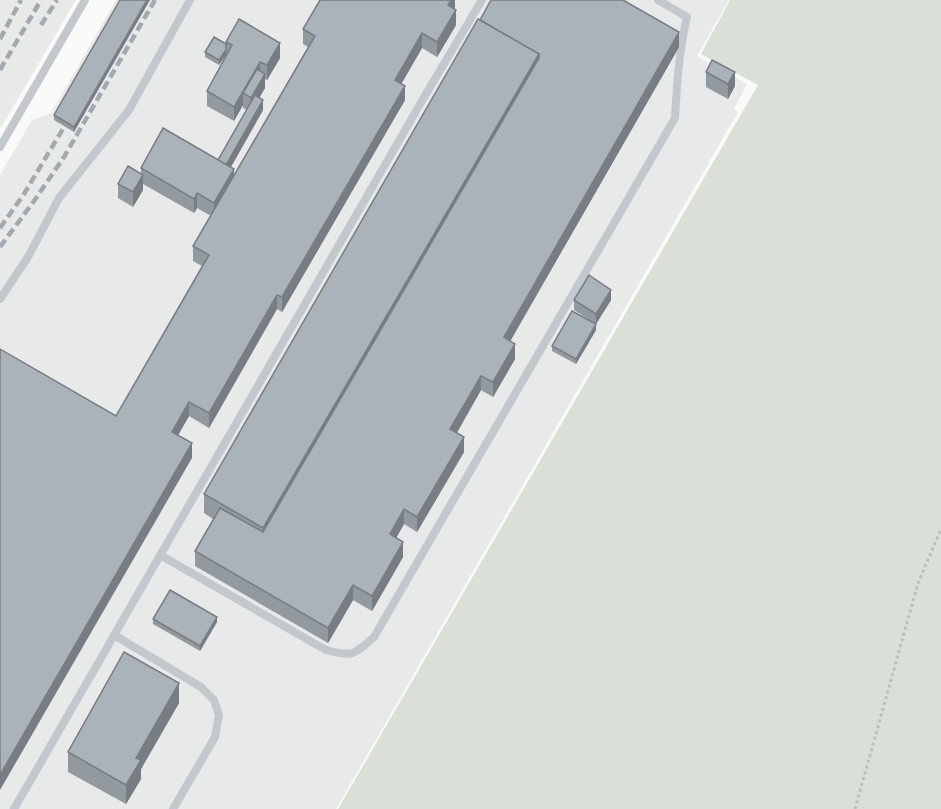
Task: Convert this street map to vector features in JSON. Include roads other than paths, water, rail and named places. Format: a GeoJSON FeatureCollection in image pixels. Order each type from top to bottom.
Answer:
{"type":"FeatureCollection","features":[{"type":"Feature","properties":{"kind":"lane"},"geometry":{"type":"LineString","coordinates":[[0,147],[85,0]]}},
{"type":"Feature","properties":{"kind":"lane"},"geometry":{"type":"LineString","coordinates":[[0,299],[28,257],[59,198],[129,110],[190,0]]}},
{"type":"Feature","properties":{"kind":"lane"},"geometry":{"type":"LineString","coordinates":[[14,809],[482,0]]}},
{"type":"Feature","properties":{"kind":"lane"},"geometry":{"type":"LineString","coordinates":[[160,555],[326,650],[345,655],[358,651],[374,637],[675,118],[677,81],[687,17],[658,0]]}},
{"type":"Feature","properties":{"kind":"lane"},"geometry":{"type":"LineString","coordinates":[[114,635],[201,687],[214,700],[219,715],[214,737],[173,809]]}},
{"type":"Feature","properties":{"kind":"railway"},"geometry":{"type":"LineString","coordinates":[[0,39],[21,0]]}},
{"type":"Feature","properties":{"kind":"railway"},"geometry":{"type":"LineString","coordinates":[[0,70],[41,0]]}},
{"type":"Feature","properties":{"kind":"railway"},"geometry":{"type":"LineString","coordinates":[[41,25],[57,0]]}},
{"type":"Feature","properties":{"kind":"railway"},"geometry":{"type":"LineString","coordinates":[[0,247],[64,157],[155,0]]}},
{"type":"Feature","properties":{"kind":"railway"},"geometry":{"type":"LineString","coordinates":[[0,228],[24,194],[73,112]]}}]}
